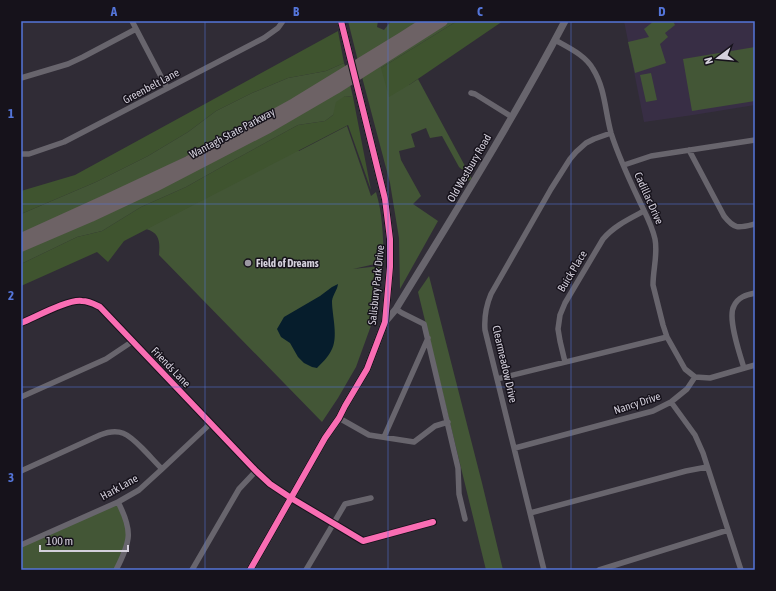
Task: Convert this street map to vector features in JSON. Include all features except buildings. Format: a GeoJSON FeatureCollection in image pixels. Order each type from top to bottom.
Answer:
{"type":"FeatureCollection","features":[{"type":"Feature","properties":{"kind":"highway","name":"Wantagh State Parkway"},"geometry":{"type":"LineString","coordinates":[[21,238],[181,164],[240,133],[300,99],[427,21]]}},
{"type":"Feature","properties":{"kind":"highway","name":"Wantagh State Parkway"},"geometry":{"type":"LineString","coordinates":[[21,247],[91,217],[148,190],[256,135],[336,89],[444,21]]}},
{"type":"Feature","properties":{"kind":"main road","name":"Salisbury Park Drive"},"geometry":{"type":"LineString","coordinates":[[250,570],[290,498],[367,369],[385,322],[390,268],[390,239],[385,199],[341,21]]}},
{"type":"Feature","properties":{"kind":"street"},"geometry":{"type":"LineString","coordinates":[[132,21],[167,88]]}},
{"type":"Feature","properties":{"kind":"street","name":"Greenbelt Lane"},"geometry":{"type":"LineString","coordinates":[[21,154],[29,154],[64,142],[272,34],[283,21]]}},
{"type":"Feature","properties":{"kind":"street","name":"Old Westbury Road"},"geometry":{"type":"LineString","coordinates":[[385,322],[396,309],[457,210],[512,117],[565,21]]}},
{"type":"Feature","properties":{"kind":"street"},"geometry":{"type":"LineString","coordinates":[[21,78],[68,64],[136,29]]}},
{"type":"Feature","properties":{"kind":"street","name":"Cadillac Drive"},"geometry":{"type":"LineString","coordinates":[[555,40],[582,56],[593,69],[600,82],[611,133],[624,166],[652,227],[656,254],[653,278],[667,338],[685,369],[695,377]]}},
{"type":"Feature","properties":{"kind":"street"},"geometry":{"type":"LineString","coordinates":[[471,93],[512,117]]}},
{"type":"Feature","properties":{"kind":"street","name":"Clearmeadow Drive"},"geometry":{"type":"LineString","coordinates":[[544,570],[485,330],[486,309],[491,294],[551,189],[570,159],[586,143],[611,133]]}},
{"type":"Feature","properties":{"kind":"street"},"geometry":{"type":"LineString","coordinates":[[624,166],[652,156],[755,140]]}},
{"type":"Feature","properties":{"kind":"street"},"geometry":{"type":"LineString","coordinates":[[689,150],[724,216],[729,222],[737,227],[755,224]]}},
{"type":"Feature","properties":{"kind":"street","name":"Buick Place"},"geometry":{"type":"LineString","coordinates":[[565,362],[558,329],[560,315],[565,303],[608,232],[619,224],[644,211]]}},
{"type":"Feature","properties":{"kind":"street"},"geometry":{"type":"LineString","coordinates":[[744,368],[732,318],[732,309],[739,299],[755,293]]}},
{"type":"Feature","properties":{"kind":"street","name":"Friends Lane"},"geometry":{"type":"LineString","coordinates":[[21,323],[64,304],[82,300],[94,304],[100,307],[133,341],[256,471],[270,484],[290,498],[363,541],[433,522]]}},
{"type":"Feature","properties":{"kind":"street"},"geometry":{"type":"LineString","coordinates":[[396,309],[424,324],[458,468],[459,494],[465,519]]}},
{"type":"Feature","properties":{"kind":"street"},"geometry":{"type":"LineString","coordinates":[[384,437],[428,338]]}},
{"type":"Feature","properties":{"kind":"street"},"geometry":{"type":"LineString","coordinates":[[497,379],[667,338]]}},
{"type":"Feature","properties":{"kind":"street"},"geometry":{"type":"LineString","coordinates":[[21,397],[106,359],[133,341]]}},
{"type":"Feature","properties":{"kind":"street"},"geometry":{"type":"LineString","coordinates":[[695,377],[710,378],[755,365]]}},
{"type":"Feature","properties":{"kind":"street","name":"Nancy Drive"},"geometry":{"type":"LineString","coordinates":[[514,448],[653,411],[671,402],[687,389],[695,377]]}},
{"type":"Feature","properties":{"kind":"street"},"geometry":{"type":"LineString","coordinates":[[671,402],[694,435],[703,453],[740,570]]}},
{"type":"Feature","properties":{"kind":"street"},"geometry":{"type":"LineString","coordinates":[[339,418],[369,435],[414,442],[435,426],[448,422]]}},
{"type":"Feature","properties":{"kind":"street","name":"Hark Lane"},"geometry":{"type":"LineString","coordinates":[[21,545],[118,502],[139,490],[210,423]]}},
{"type":"Feature","properties":{"kind":"street"},"geometry":{"type":"LineString","coordinates":[[21,471],[100,435],[116,432],[124,433],[131,438],[162,469]]}},
{"type":"Feature","properties":{"kind":"street"},"geometry":{"type":"LineString","coordinates":[[530,513],[686,471],[707,467]]}},
{"type":"Feature","properties":{"kind":"street"},"geometry":{"type":"LineString","coordinates":[[192,570],[239,488],[256,471]]}},
{"type":"Feature","properties":{"kind":"street"},"geometry":{"type":"LineString","coordinates":[[306,570],[345,504],[372,498]]}},
{"type":"Feature","properties":{"kind":"street"},"geometry":{"type":"LineString","coordinates":[[116,570],[126,551],[129,536],[127,520],[118,502]]}},
{"type":"Feature","properties":{"kind":"street"},"geometry":{"type":"LineString","coordinates":[[599,570],[728,530]]}},
{"type":"Feature","properties":{"kind":"shaded area"},"geometry":{"type":"Polygon","coordinates":[[[624,21],[755,21],[755,105],[644,122],[624,21]]]}},
{"type":"Feature","properties":{"kind":"green space"},"geometry":{"type":"Polygon","coordinates":[[[348,21],[378,21],[377,27],[384,30],[391,21],[420,21],[358,61],[348,21]]]}},
{"type":"Feature","properties":{"kind":"green space"},"geometry":{"type":"Polygon","coordinates":[[[450,21],[457,21],[381,68],[409,85],[418,79],[472,179],[468,181],[465,172],[459,167],[442,136],[430,138],[426,128],[411,134],[415,147],[399,151],[401,160],[421,196],[413,204],[438,221],[400,289],[399,238],[390,183],[362,77],[450,21]]]}},
{"type":"Feature","properties":{"kind":"green space"},"geometry":{"type":"Polygon","coordinates":[[[457,21],[503,21],[389,97],[381,68],[457,21]]]}},
{"type":"Feature","properties":{"kind":"green space"},"geometry":{"type":"Polygon","coordinates":[[[654,21],[673,21],[675,25],[665,33],[668,37],[660,44],[666,63],[635,73],[628,42],[649,37],[644,29],[654,21]]]}},
{"type":"Feature","properties":{"kind":"green space"},"geometry":{"type":"Polygon","coordinates":[[[338,31],[344,63],[326,71],[288,78],[252,93],[216,111],[188,132],[148,156],[96,182],[21,214],[21,191],[75,175],[338,31]]]}},
{"type":"Feature","properties":{"kind":"green space"},"geometry":{"type":"Polygon","coordinates":[[[755,47],[755,101],[692,111],[683,59],[755,47]]]}},
{"type":"Feature","properties":{"kind":"green space"},"geometry":{"type":"Polygon","coordinates":[[[344,63],[346,68],[258,119],[164,168],[21,234],[21,214],[96,182],[148,156],[188,132],[216,111],[252,93],[288,78],[326,71],[344,63]]]}},
{"type":"Feature","properties":{"kind":"green space"},"geometry":{"type":"Polygon","coordinates":[[[651,73],[657,100],[646,102],[640,75],[651,73]]]}},
{"type":"Feature","properties":{"kind":"green space"},"geometry":{"type":"Polygon","coordinates":[[[350,84],[353,97],[345,96],[333,115],[325,121],[298,125],[186,187],[141,207],[102,231],[77,237],[21,264],[21,252],[350,84]]]}},
{"type":"Feature","properties":{"kind":"green space"},"geometry":{"type":"Polygon","coordinates":[[[345,96],[353,97],[371,190],[348,125],[124,241],[108,262],[97,252],[21,286],[21,264],[77,237],[102,231],[141,207],[186,187],[298,125],[325,121],[333,115],[336,102],[345,96]]]}},
{"type":"Feature","properties":{"kind":"green space","name":"Field of Dreams"},"geometry":{"type":"Polygon","coordinates":[[[347,126],[371,196],[376,192],[383,235],[384,262],[353,269],[380,266],[373,320],[356,367],[322,422],[159,255],[159,242],[157,236],[146,229],[347,126]]]}},
{"type":"Feature","properties":{"kind":"green space"},"geometry":{"type":"Polygon","coordinates":[[[429,276],[503,570],[486,570],[418,292],[429,276]]]}},
{"type":"Feature","properties":{"kind":"green space"},"geometry":{"type":"Polygon","coordinates":[[[118,502],[129,532],[116,570],[21,570],[21,545],[118,502]]]}},
{"type":"Feature","properties":{"kind":"water"},"geometry":{"type":"Polygon","coordinates":[[[338,284],[332,301],[335,340],[331,351],[323,362],[317,368],[312,367],[304,363],[298,357],[290,343],[281,337],[277,329],[284,317],[338,284]]]}},
{"type":"Feature","properties":{"kind":"cycle path"},"geometry":{"type":"LineString","coordinates":[[250,570],[325,438],[339,418],[367,369],[385,322],[390,267],[390,239],[385,199],[341,21]]}},
{"type":"Feature","properties":{"kind":"cycle path"},"geometry":{"type":"LineString","coordinates":[[21,323],[52,309],[76,301],[85,301],[96,305],[100,307],[256,471],[270,484],[291,498],[363,541],[433,522]]}},
{"type":"Feature","properties":{"kind":"place","name":"Field of Dreams"},"geometry":{"type":"Point","coordinates":[248,263]}}]}
